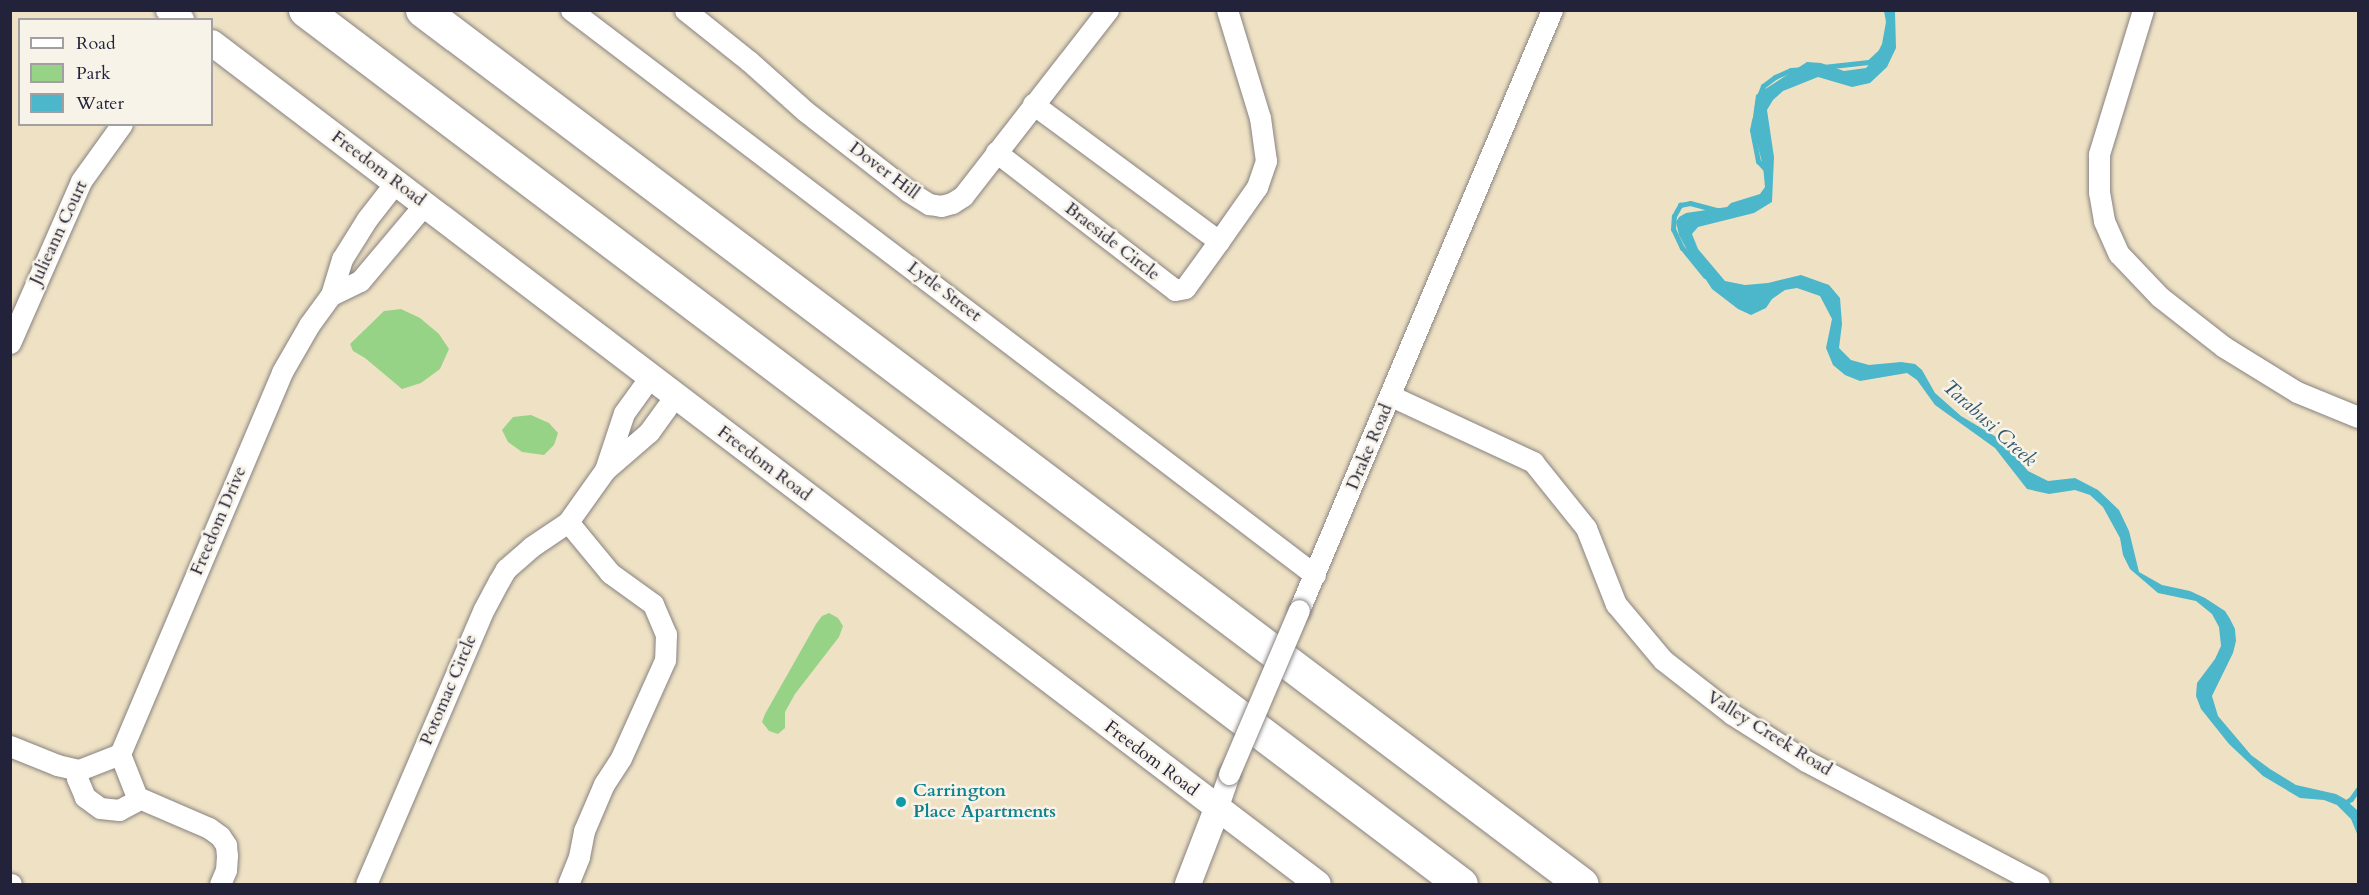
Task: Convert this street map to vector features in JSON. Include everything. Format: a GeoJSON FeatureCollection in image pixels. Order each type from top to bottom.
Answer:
{"type":"FeatureCollection","features":[{"type":"Feature","properties":{"kind":"highway"},"geometry":{"type":"LineString","coordinates":[[305,10],[1461,885]]}},
{"type":"Feature","properties":{"kind":"highway"},"geometry":{"type":"LineString","coordinates":[[422,10],[1582,885]]}},
{"type":"Feature","properties":{"kind":"street","name":"Lytle Street"},"geometry":{"type":"LineString","coordinates":[[571,10],[1315,575]]}},
{"type":"Feature","properties":{"kind":"street","name":"Dover Hill"},"geometry":{"type":"LineString","coordinates":[[685,10],[749,61],[814,118],[908,191],[929,204],[952,203],[963,196],[1108,10]]}},
{"type":"Feature","properties":{"kind":"street","name":"Braeside Circle"},"geometry":{"type":"LineString","coordinates":[[996,152],[1175,290],[1185,288],[1264,174],[1266,160],[1260,117],[1227,10]]}},
{"type":"Feature","properties":{"kind":"street","name":"Drake Road"},"geometry":{"type":"LineString","coordinates":[[1188,885],[1229,774],[1391,396],[1552,10]]}},
{"type":"Feature","properties":{"kind":"street"},"geometry":{"type":"LineString","coordinates":[[2143,10],[2099,154],[2099,192],[2104,221],[2119,254],[2160,297],[2224,347],[2297,392],[2358,417]]}},
{"type":"Feature","properties":{"kind":"street","name":"Freedom Road"},"geometry":{"type":"LineString","coordinates":[[213,44],[1318,885]]}},
{"type":"Feature","properties":{"kind":"street"},"geometry":{"type":"LineString","coordinates":[[1033,104],[1219,241]]}},
{"type":"Feature","properties":{"kind":"street","name":"Julieann Court"},"geometry":{"type":"LineString","coordinates":[[10,343],[81,182],[124,126]]}},
{"type":"Feature","properties":{"kind":"street","name":"Freedom Drive"},"geometry":{"type":"LineString","coordinates":[[120,754],[282,372],[309,325],[331,294],[338,267],[367,219],[395,183]]}},
{"type":"Feature","properties":{"kind":"street"},"geometry":{"type":"LineString","coordinates":[[331,294],[360,281],[424,205]]}},
{"type":"Feature","properties":{"kind":"street","name":"Potomac Circle"},"geometry":{"type":"LineString","coordinates":[[605,470],[624,413],[650,377]]}},
{"type":"Feature","properties":{"kind":"street","name":"Potomac Circle"},"geometry":{"type":"LineString","coordinates":[[366,885],[479,620],[506,569],[531,547],[568,522],[605,470],[649,432],[675,396]]}},
{"type":"Feature","properties":{"kind":"street","name":"Valley Creek Road"},"geometry":{"type":"LineString","coordinates":[[1391,396],[1533,462],[1586,528],[1616,604],[1663,660],[1732,714],[1806,760],[2039,885]]}},
{"type":"Feature","properties":{"kind":"street"},"geometry":{"type":"LineString","coordinates":[[568,522],[610,573],[653,604],[666,634],[665,660],[621,758],[604,784],[584,831],[579,857],[568,885]]}},
{"type":"Feature","properties":{"kind":"street"},"geometry":{"type":"LineString","coordinates":[[10,746],[57,765],[79,770],[120,754],[136,797],[134,802],[119,810],[100,808],[85,797],[77,778],[79,770]]}},
{"type":"Feature","properties":{"kind":"street"},"geometry":{"type":"LineString","coordinates":[[136,797],[209,828],[220,836],[226,845],[227,856],[226,870],[220,885]]}},
{"type":"Feature","properties":{"kind":"green space"},"geometry":{"type":"Polygon","coordinates":[[[401,309],[420,318],[439,334],[449,349],[440,369],[421,383],[402,389],[365,358],[353,351],[350,344],[384,311],[401,309]]]}},
{"type":"Feature","properties":{"kind":"green space"},"geometry":{"type":"Polygon","coordinates":[[[531,415],[549,423],[558,433],[554,445],[544,455],[522,452],[508,442],[502,430],[513,417],[531,415]]]}},
{"type":"Feature","properties":{"kind":"green space"},"geometry":{"type":"Polygon","coordinates":[[[829,613],[838,618],[843,626],[839,637],[795,694],[785,712],[785,728],[778,734],[769,731],[762,722],[765,714],[816,624],[822,616],[829,613]]]}},
{"type":"Feature","properties":{"kind":"water"},"geometry":{"type":"Polygon","coordinates":[[[1884,11],[1895,12],[1896,48],[1887,67],[1870,83],[1852,87],[1818,77],[1783,91],[1773,100],[1767,110],[1774,157],[1772,202],[1754,213],[1698,227],[1692,234],[1698,249],[1725,281],[1745,285],[1768,283],[1801,275],[1829,285],[1840,298],[1842,324],[1839,348],[1851,360],[1869,365],[1901,362],[1915,364],[1922,370],[1935,393],[1961,416],[2003,441],[2028,471],[2048,481],[2075,478],[2098,490],[2119,510],[2129,531],[2139,572],[2162,585],[2190,591],[2205,598],[2225,611],[2230,619],[2235,629],[2236,641],[2233,653],[2212,696],[2218,716],[2251,755],[2270,769],[2296,785],[2336,794],[2345,799],[2358,811],[2358,836],[2351,819],[2337,805],[2324,800],[2300,798],[2263,776],[2229,744],[2201,709],[2196,696],[2197,683],[2215,659],[2221,646],[2219,627],[2212,614],[2196,601],[2158,593],[2130,569],[2123,555],[2120,538],[2103,507],[2090,495],[2075,490],[2049,494],[2027,489],[1995,448],[1935,405],[1917,380],[1907,373],[1860,381],[1845,375],[1833,365],[1826,348],[1832,319],[1820,296],[1797,288],[1785,290],[1772,299],[1766,308],[1751,315],[1738,309],[1712,289],[1688,252],[1679,235],[1676,222],[1679,217],[1686,213],[1727,207],[1731,203],[1760,194],[1765,187],[1763,166],[1752,124],[1756,95],[1807,62],[1821,63],[1844,71],[1866,68],[1875,58],[1882,44],[1886,22],[1884,11]]]}},
{"type":"Feature","properties":{"kind":"waterway","name":"Tarabusi Creek"},"geometry":{"type":"LineString","coordinates":[[1823,67],[1869,62],[1881,51]]}},
{"type":"Feature","properties":{"kind":"waterway","name":"Tarabusi Creek"},"geometry":{"type":"LineString","coordinates":[[1759,96],[1763,86],[1775,77],[1791,70],[1805,69]]}},
{"type":"Feature","properties":{"kind":"waterway","name":"Tarabusi Creek"},"geometry":{"type":"LineString","coordinates":[[1754,120],[1752,130],[1758,161],[1768,172]]}},
{"type":"Feature","properties":{"kind":"waterway","name":"Tarabusi Creek"},"geometry":{"type":"LineString","coordinates":[[1705,276],[1682,248],[1673,229],[1674,216],[1680,205],[1690,203],[1719,211]]}},
{"type":"Feature","properties":{"kind":"waterway"},"geometry":{"type":"LineString","coordinates":[[2343,804],[2351,799],[2358,789]]}},
{"type":"Feature","properties":{"kind":"place","name":"Carrington Place Apartments"},"geometry":{"type":"Point","coordinates":[901,802]}}]}
